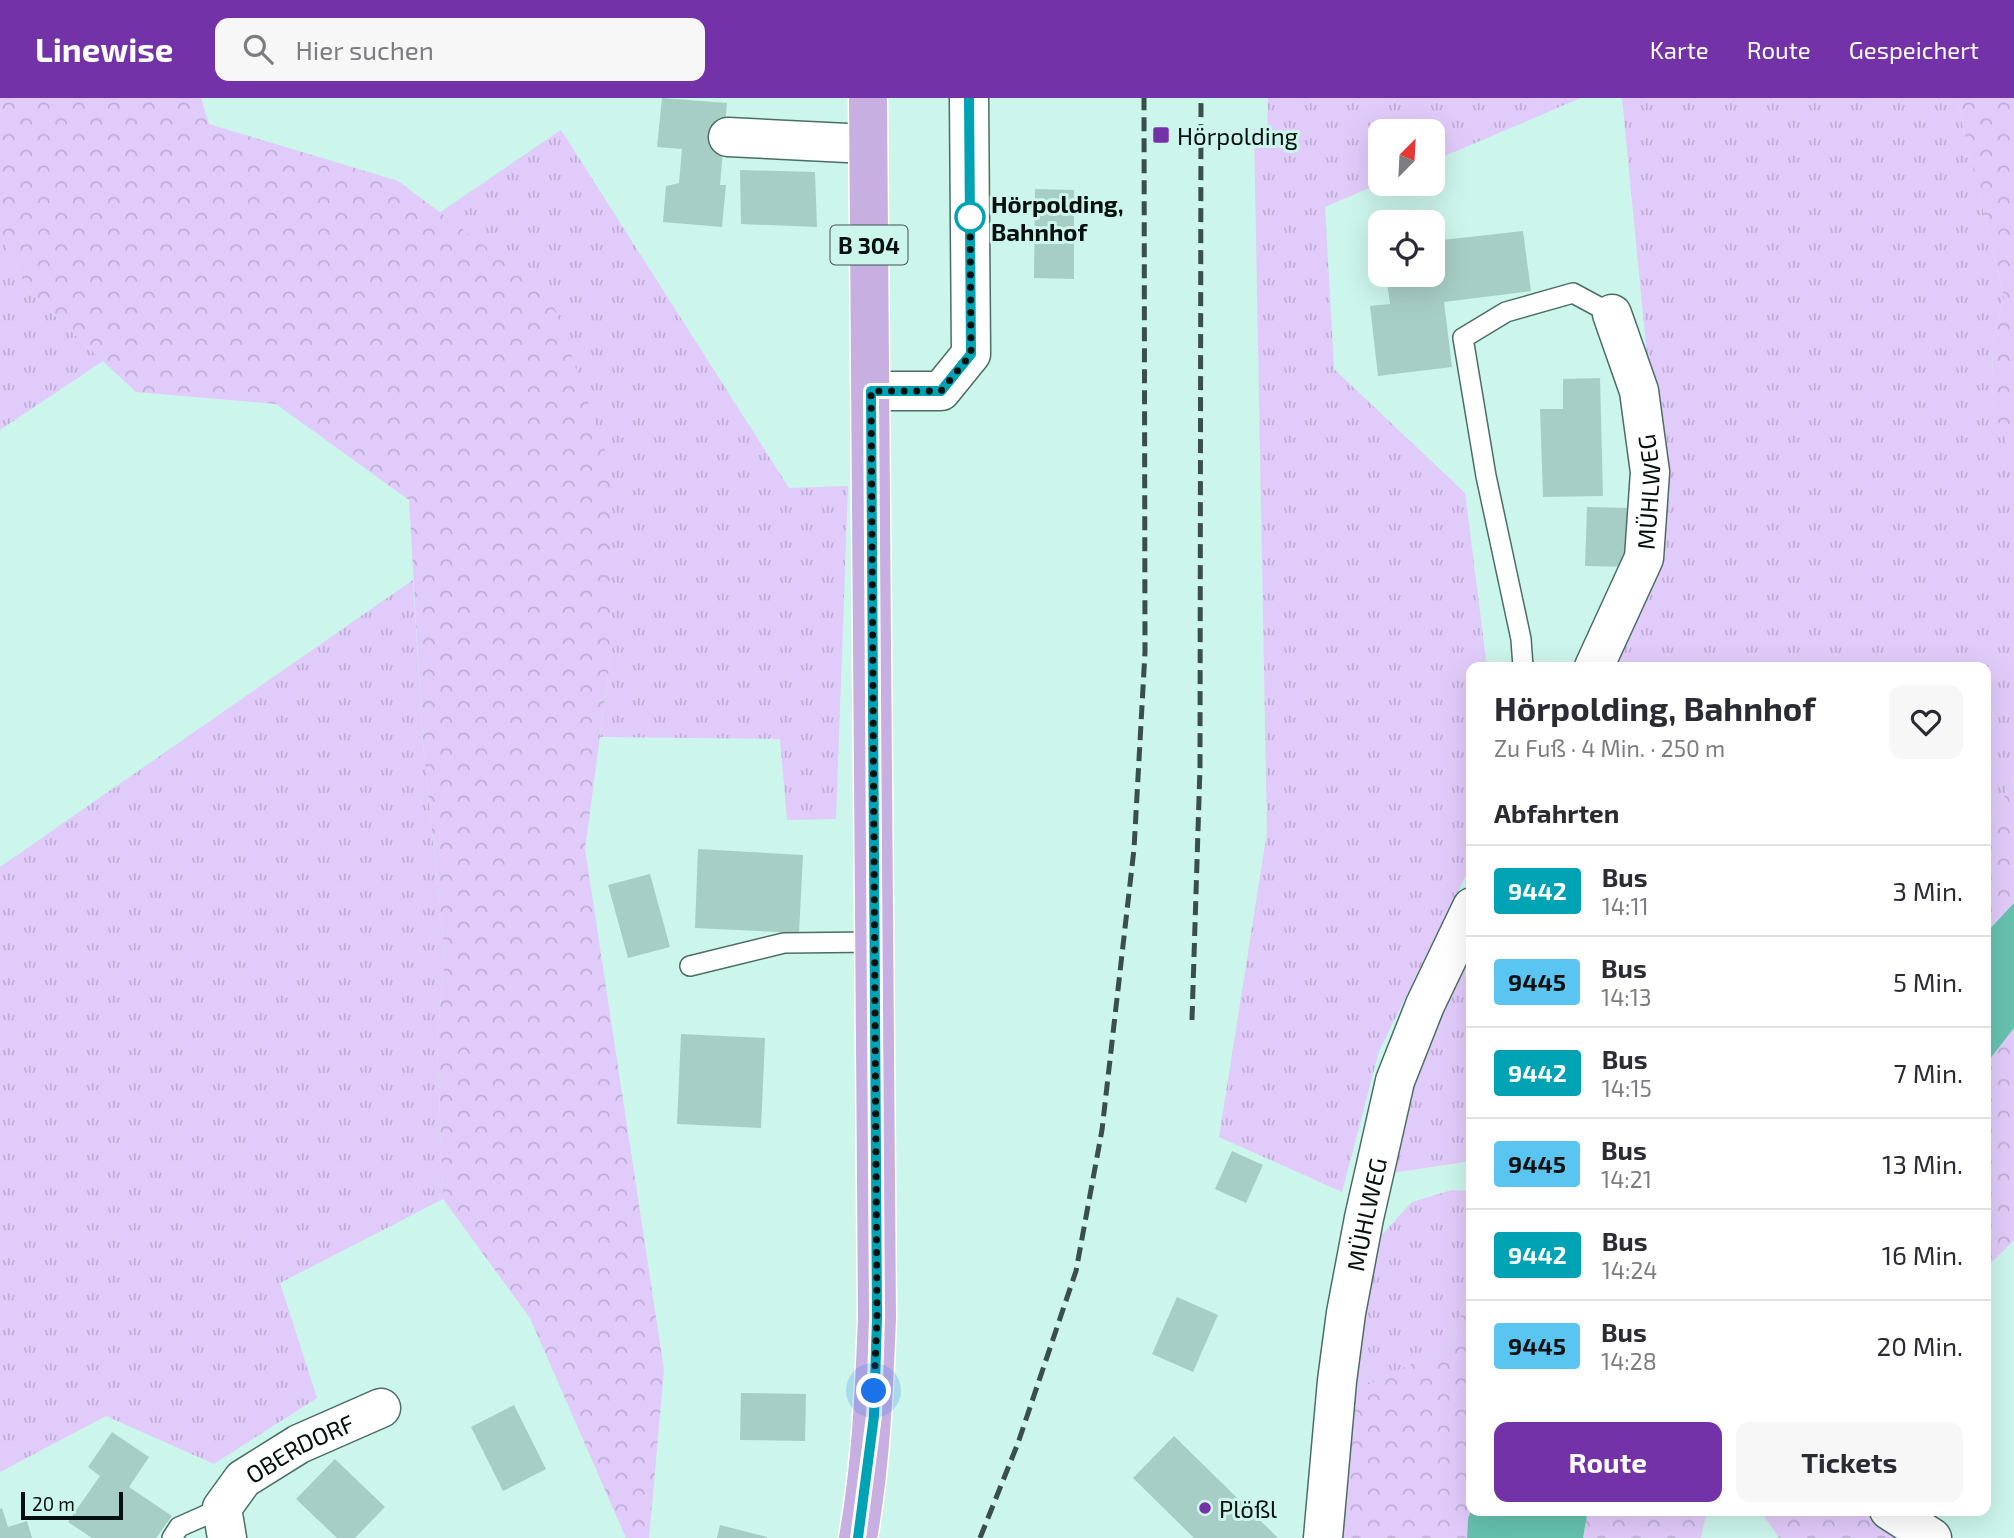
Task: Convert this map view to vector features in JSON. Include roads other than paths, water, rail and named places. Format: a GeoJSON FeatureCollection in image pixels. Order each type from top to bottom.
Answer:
{"type":"FeatureCollection","features":[{"type":"Feature","properties":{"kind":"main road","name":"B 304"},"geometry":{"type":"LineString","coordinates":[[858,1538],[874,1416],[877,1318],[868,98]]}},
{"type":"Feature","properties":{"kind":"street"},"geometry":{"type":"LineString","coordinates":[[871,391],[941,391],[971,354],[969,98]]}},
{"type":"Feature","properties":{"kind":"street"},"geometry":{"type":"LineString","coordinates":[[728,137],[867,144]]}},
{"type":"Feature","properties":{"kind":"street","name":"MÜHLWEG"},"geometry":{"type":"LineString","coordinates":[[1596,662],[1644,558],[1650,472],[1639,391],[1612,314]]}},
{"type":"Feature","properties":{"kind":"street","name":"MÜHLWEG"},"geometry":{"type":"LineString","coordinates":[[1323,1538],[1346,1313],[1364,1217],[1395,1081],[1425,1004],[1466,919]]}},
{"type":"Feature","properties":{"kind":"street","name":"OBERDORF"},"geometry":{"type":"LineString","coordinates":[[224,1523],[243,1479],[299,1444],[381,1408]]}},
{"type":"Feature","properties":{"kind":"street"},"geometry":{"type":"LineString","coordinates":[[1898,1516],[1932,1538]]}},
{"type":"Feature","properties":{"kind":"lane"},"geometry":{"type":"LineString","coordinates":[[1523,662],[1521,639],[1486,476],[1463,338],[1506,312],[1573,293],[1612,314]]}},
{"type":"Feature","properties":{"kind":"lane"},"geometry":{"type":"LineString","coordinates":[[690,965],[785,943],[874,942]]}},
{"type":"Feature","properties":{"kind":"lane"},"geometry":{"type":"LineString","coordinates":[[172,1538],[179,1527],[224,1523]]}},
{"type":"Feature","properties":{"kind":"railway"},"geometry":{"type":"LineString","coordinates":[[980,1538],[1018,1443],[1076,1271],[1102,1130],[1134,849],[1145,652],[1144,98]]}},
{"type":"Feature","properties":{"kind":"railway"},"geometry":{"type":"LineString","coordinates":[[1192,1020],[1200,767],[1201,98]]}},
{"type":"Feature","properties":{"kind":"place","name":"Hörpolding"},"geometry":{"type":"Point","coordinates":[1161,135]}},
{"type":"Feature","properties":{"kind":"place","name":"Hörpolding, Bahnhof"},"geometry":{"type":"Point","coordinates":[970,217]}},
{"type":"Feature","properties":{"kind":"place","name":"Plößl"},"geometry":{"type":"Point","coordinates":[1205,1508]}}]}
